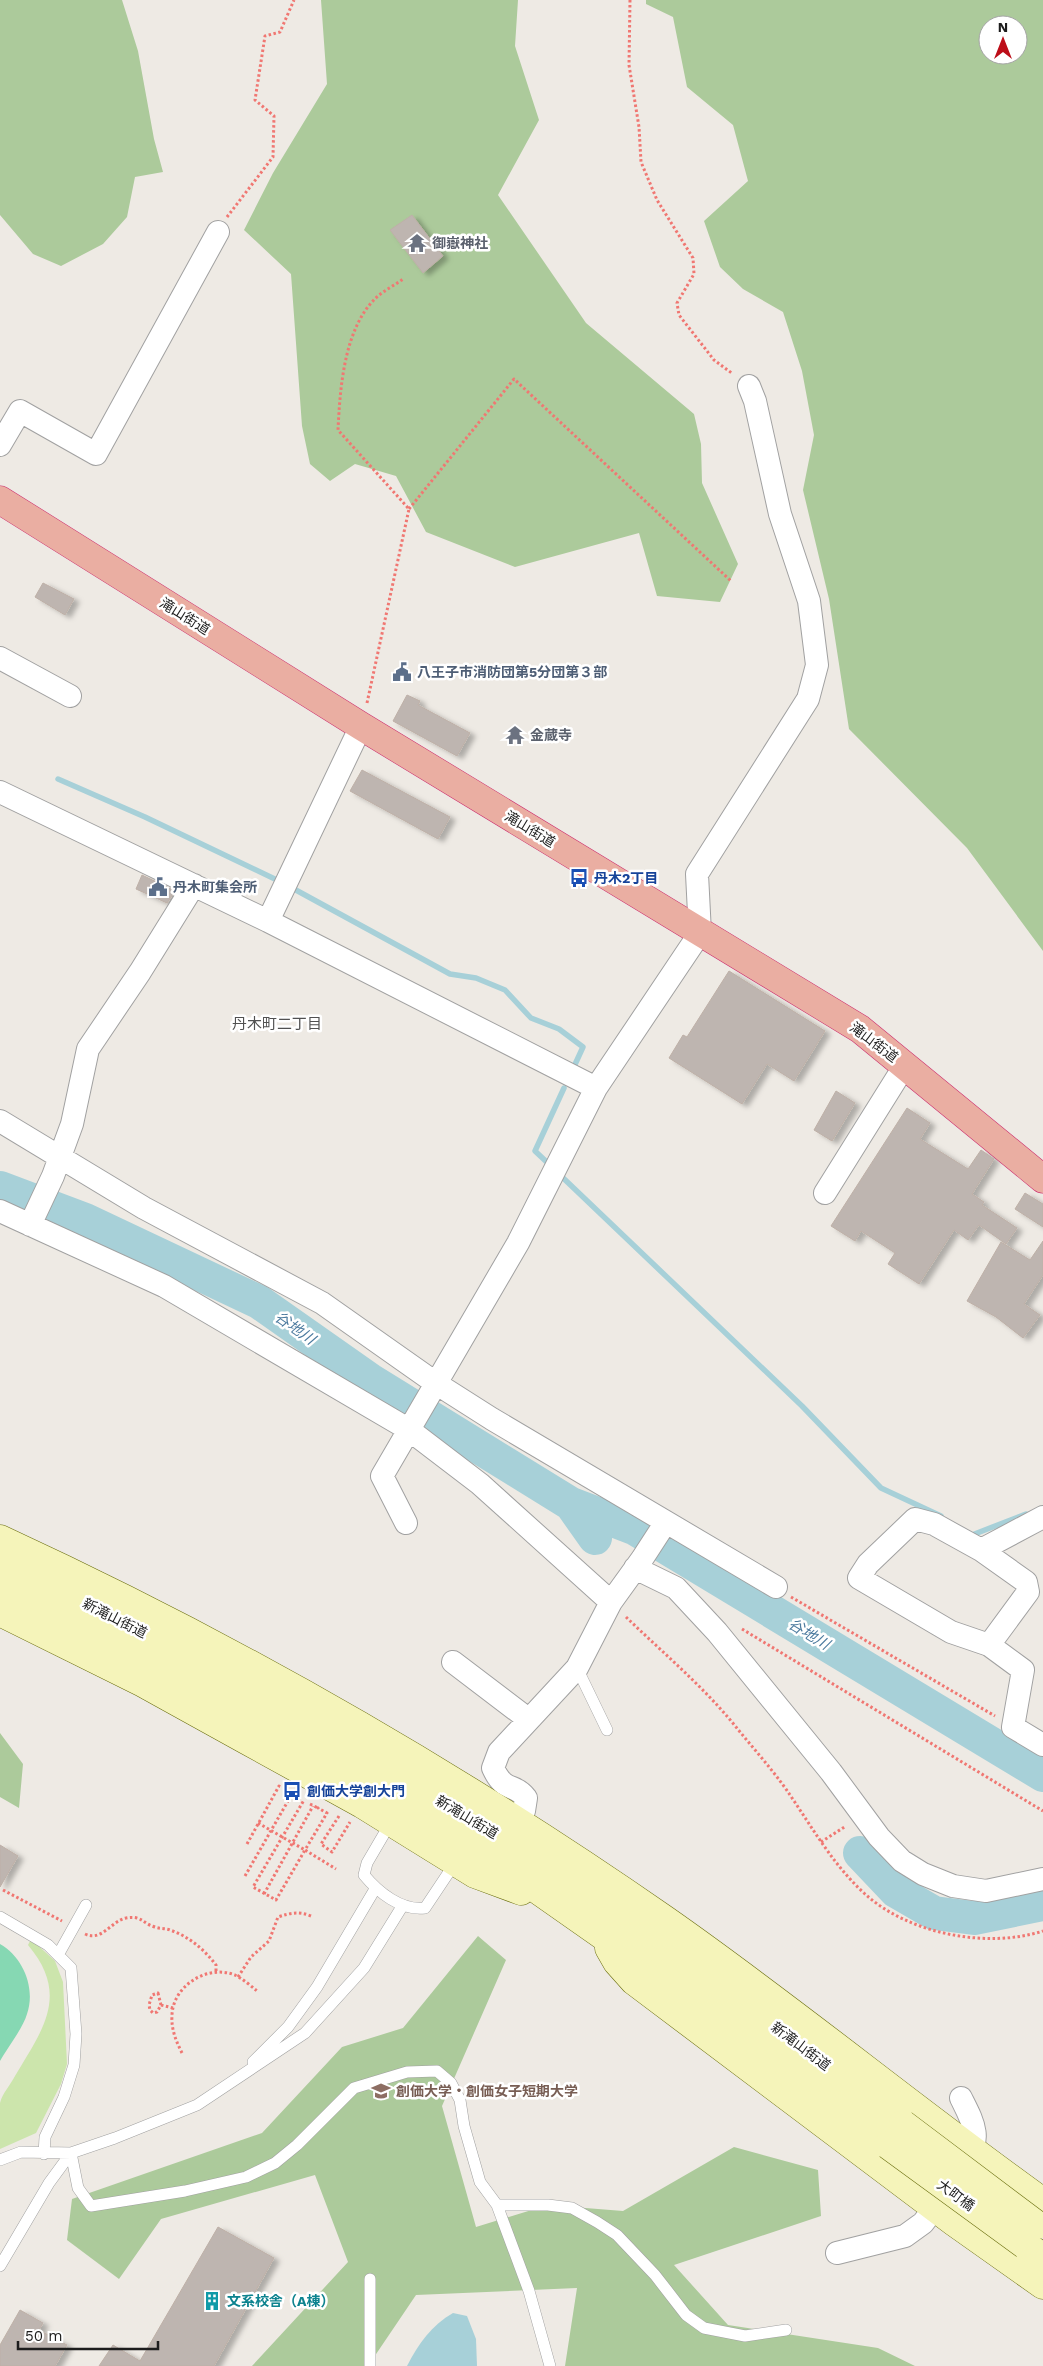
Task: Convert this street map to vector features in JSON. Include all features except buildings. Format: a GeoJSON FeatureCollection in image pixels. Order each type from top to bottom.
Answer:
{"type":"FeatureCollection","features":[{"type":"Feature","properties":{"kind":"highway","name":"滝山街道"},"geometry":{"type":"LineString","coordinates":[[0,500],[361,726],[860,1029],[1043,1180]]}},
{"type":"Feature","properties":{"kind":"main road"},"geometry":{"type":"LineString","coordinates":[[0,1539],[170,1620],[260,1668],[465,1787],[654,1912],[737,1971],[973,2152],[1037,2219]]}},
{"type":"Feature","properties":{"kind":"main road","name":"新滝山街道"},"geometry":{"type":"LineString","coordinates":[[0,1562],[95,1607],[257,1692],[343,1740],[508,1842],[769,2021],[896,2134]]}},
{"type":"Feature","properties":{"kind":"main road","name":"新滝山街道"},"geometry":{"type":"LineString","coordinates":[[0,1588],[158,1666],[332,1762],[505,1868],[557,1905],[600,1932],[763,2048],[896,2134]]}},
{"type":"Feature","properties":{"kind":"main road"},"geometry":{"type":"LineString","coordinates":[[0,1612],[143,1683],[391,1822],[475,1874],[557,1905]]}},
{"type":"Feature","properties":{"kind":"main road"},"geometry":{"type":"LineString","coordinates":[[600,1932],[617,1962],[634,1981],[990,2249],[1043,2285]]}},
{"type":"Feature","properties":{"kind":"main road","name":"大町橋"},"geometry":{"type":"LineString","coordinates":[[896,2134],[1037,2219]]}},
{"type":"Feature","properties":{"kind":"street"},"geometry":{"type":"LineString","coordinates":[[0,445],[20,410],[96,454],[218,232]]}},
{"type":"Feature","properties":{"kind":"street"},"geometry":{"type":"LineString","coordinates":[[406,1523],[382,1476],[518,1243],[596,1088],[700,933],[697,874],[808,699],[817,665],[809,601],[780,514],[755,401],[749,386]]}},
{"type":"Feature","properties":{"kind":"street"},"geometry":{"type":"LineString","coordinates":[[0,658],[70,696]]}},
{"type":"Feature","properties":{"kind":"street"},"geometry":{"type":"LineString","coordinates":[[268,921],[361,726]]}},
{"type":"Feature","properties":{"kind":"street"},"geometry":{"type":"LineString","coordinates":[[0,792],[268,921],[596,1088]]}},
{"type":"Feature","properties":{"kind":"street"},"geometry":{"type":"LineString","coordinates":[[33,1219],[56,1167],[72,1124],[88,1049],[140,972],[194,885]]}},
{"type":"Feature","properties":{"kind":"street"},"geometry":{"type":"LineString","coordinates":[[825,1193],[904,1065]]}},
{"type":"Feature","properties":{"kind":"street"},"geometry":{"type":"LineString","coordinates":[[0,1121],[56,1167],[144,1208],[322,1303],[434,1388],[537,1446],[664,1524],[776,1587]]}},
{"type":"Feature","properties":{"kind":"street"},"geometry":{"type":"LineString","coordinates":[[0,1212],[33,1219],[164,1286],[410,1427],[480,1484],[611,1602]]}},
{"type":"Feature","properties":{"kind":"street"},"geometry":{"type":"LineString","coordinates":[[981,1550],[1043,1518]]}},
{"type":"Feature","properties":{"kind":"street"},"geometry":{"type":"LineString","coordinates":[[989,1646],[1028,1592],[1026,1582],[981,1550],[934,1524],[915,1520],[868,1564],[859,1578],[951,1632],[989,1646],[1023,1670],[1004,1722],[1043,1745]]}},
{"type":"Feature","properties":{"kind":"street"},"geometry":{"type":"LineString","coordinates":[[515,1821],[524,1811],[526,1798],[521,1791],[507,1787],[499,1780],[494,1768],[498,1752],[576,1668],[611,1602],[664,1524]]}},
{"type":"Feature","properties":{"kind":"street"},"geometry":{"type":"LineString","coordinates":[[638,1563],[676,1588],[717,1632],[831,1772],[862,1816],[902,1861],[923,1874],[953,1886],[986,1891],[1043,1880]]}},
{"type":"Feature","properties":{"kind":"street"},"geometry":{"type":"LineString","coordinates":[[453,1662],[528,1719]]}},
{"type":"Feature","properties":{"kind":"street"},"geometry":{"type":"LineString","coordinates":[[837,2253],[905,2236],[923,2223],[973,2152],[975,2126],[961,2098]]}},
{"type":"Feature","properties":{"kind":"street"},"geometry":{"type":"LineString","coordinates":[[990,2249],[1037,2219]]}},
{"type":"Feature","properties":{"kind":"lane"},"geometry":{"type":"LineString","coordinates":[[576,1668],[607,1730]]}},
{"type":"Feature","properties":{"kind":"lane"},"geometry":{"type":"LineString","coordinates":[[391,1822],[367,1863],[364,1875],[376,1889],[414,1910],[425,1908],[456,1862]]}},
{"type":"Feature","properties":{"kind":"lane"},"geometry":{"type":"LineString","coordinates":[[232,2083],[288,2027],[318,1987],[376,1889]]}},
{"type":"Feature","properties":{"kind":"lane"},"geometry":{"type":"LineString","coordinates":[[58,1955],[86,1905]]}},
{"type":"Feature","properties":{"kind":"lane"},"geometry":{"type":"LineString","coordinates":[[0,2160],[21,2152],[30,2151],[44,2154],[70,2153],[115,2138],[197,2105],[232,2083],[304,2033],[333,2004],[364,1968],[403,1905]]}},
{"type":"Feature","properties":{"kind":"lane"},"geometry":{"type":"LineString","coordinates":[[0,1917],[48,1945],[71,1968],[76,2034],[74,2065],[64,2097],[46,2137],[44,2154]]}},
{"type":"Feature","properties":{"kind":"lane"},"geometry":{"type":"LineString","coordinates":[[70,2153],[78,2188],[90,2206],[184,2191],[246,2177],[275,2163],[298,2145],[354,2088],[407,2072],[436,2070],[452,2083],[460,2100],[464,2126],[480,2182],[497,2205],[529,2291],[550,2366]]}},
{"type":"Feature","properties":{"kind":"lane"},"geometry":{"type":"LineString","coordinates":[[0,2266],[5,2245],[70,2153]]}},
{"type":"Feature","properties":{"kind":"lane"},"geometry":{"type":"LineString","coordinates":[[497,2205],[548,2205],[572,2208],[597,2222],[617,2235],[655,2275],[686,2315],[704,2328],[745,2336],[786,2330]]}},
{"type":"Feature","properties":{"kind":"lane"},"geometry":{"type":"LineString","coordinates":[[370,2278],[370,2366]]}},
{"type":"Feature","properties":{"kind":"path"},"geometry":{"type":"LineString","coordinates":[[218,232],[273,157],[274,116],[255,100],[264,36],[280,32],[294,0]]}},
{"type":"Feature","properties":{"kind":"path"},"geometry":{"type":"LineString","coordinates":[[630,0],[629,65],[639,127],[641,162],[657,200],[693,258],[694,274],[677,303],[679,315],[714,360],[749,386]]}},
{"type":"Feature","properties":{"kind":"path"},"geometry":{"type":"LineString","coordinates":[[403,279],[377,297],[357,326],[346,358],[340,394],[338,430],[409,509]]}},
{"type":"Feature","properties":{"kind":"path"},"geometry":{"type":"LineString","coordinates":[[361,726],[392,595],[409,509],[514,379],[730,581]]}},
{"type":"Feature","properties":{"kind":"path"},"geometry":{"type":"LineString","coordinates":[[776,1587],[1004,1722]]}},
{"type":"Feature","properties":{"kind":"path"},"geometry":{"type":"LineString","coordinates":[[611,1602],[713,1699],[787,1790],[821,1842],[847,1877],[866,1896],[895,1915],[930,1929],[962,1938],[998,1940],[1029,1936],[1043,1931]]}},
{"type":"Feature","properties":{"kind":"path"},"geometry":{"type":"LineString","coordinates":[[742,1628],[1043,1811]]}},
{"type":"Feature","properties":{"kind":"path"},"geometry":{"type":"LineString","coordinates":[[247,1844],[279,1786],[304,1800],[313,1806],[318,1808],[327,1814],[276,1900],[253,1887],[304,1800]]}},
{"type":"Feature","properties":{"kind":"path"},"geometry":{"type":"LineString","coordinates":[[245,1876],[292,1794]]}},
{"type":"Feature","properties":{"kind":"path"},"geometry":{"type":"LineString","coordinates":[[318,1808],[322,1802]]}},
{"type":"Feature","properties":{"kind":"path"},"geometry":{"type":"LineString","coordinates":[[264,1894],[313,1806]]}},
{"type":"Feature","properties":{"kind":"path"},"geometry":{"type":"LineString","coordinates":[[340,1813],[321,1844],[332,1852],[351,1821]]}},
{"type":"Feature","properties":{"kind":"path"},"geometry":{"type":"LineString","coordinates":[[821,1842],[862,1816]]}},
{"type":"Feature","properties":{"kind":"path"},"geometry":{"type":"LineString","coordinates":[[258,1823],[336,1869]]}},
{"type":"Feature","properties":{"kind":"path"},"geometry":{"type":"LineString","coordinates":[[3,1890],[94,1936],[100,1935],[126,1918],[142,1919],[155,1927],[172,1930],[199,1946],[216,1965],[216,1973]]}},
{"type":"Feature","properties":{"kind":"path"},"geometry":{"type":"LineString","coordinates":[[238,1977],[251,1957],[269,1941],[278,1918],[288,1913],[301,1912],[311,1916]]}},
{"type":"Feature","properties":{"kind":"path"},"geometry":{"type":"LineString","coordinates":[[182,2053],[176,2042],[172,2026],[173,2008],[181,1991],[191,1981],[201,1976],[216,1973],[238,1977],[258,1991]]}},
{"type":"Feature","properties":{"kind":"path"},"geometry":{"type":"LineString","coordinates":[[158,1993],[160,1995],[161,2005],[157,2012],[153,2013],[150,2010],[148,2005],[152,1995],[158,1993]]}},
{"type":"Feature","properties":{"kind":"path"},"geometry":{"type":"LineString","coordinates":[[161,2005],[173,2008]]}},
{"type":"Feature","properties":{"kind":"green space"},"geometry":{"type":"Polygon","coordinates":[[[0,0],[122,0],[138,51],[154,139],[163,172],[135,177],[127,217],[103,244],[61,266],[33,254],[0,215],[0,0]]]}},
{"type":"Feature","properties":{"kind":"green space"},"geometry":{"type":"Polygon","coordinates":[[[321,0],[518,0],[515,46],[539,120],[498,195],[586,323],[694,414],[701,444],[702,483],[738,564],[720,602],[657,596],[639,533],[515,567],[426,532],[396,476],[355,464],[330,481],[310,464],[302,426],[291,274],[244,230],[273,173],[327,84],[321,0]]]}},
{"type":"Feature","properties":{"kind":"green space"},"geometry":{"type":"Polygon","coordinates":[[[646,0],[1043,0],[1043,951],[967,848],[849,729],[829,599],[803,490],[814,435],[802,371],[783,312],[743,289],[720,267],[704,221],[748,181],[733,125],[687,87],[673,17],[646,4],[646,0]]]}},
{"type":"Feature","properties":{"kind":"green space"},"geometry":{"type":"Polygon","coordinates":[[[0,1733],[23,1764],[19,1808],[0,1797],[0,1733]]]}},
{"type":"Feature","properties":{"kind":"green space"},"geometry":{"type":"Polygon","coordinates":[[[478,1936],[506,1960],[442,2106],[476,2227],[548,2205],[623,2211],[734,2147],[818,2170],[821,2216],[674,2265],[728,2325],[878,2348],[915,2366],[565,2366],[577,2288],[416,2295],[368,2366],[252,2366],[348,2262],[315,2175],[161,2219],[119,2279],[67,2240],[72,2199],[262,2133],[342,2047],[403,2028],[478,1936]]]}},
{"type":"Feature","properties":{"kind":"green space"},"geometry":{"type":"Polygon","coordinates":[[[31,1939],[55,1961],[63,1982],[67,2064],[61,2084],[36,2133],[0,2149],[1,2100],[35,2043],[48,2012],[50,1996],[48,1980],[41,1963],[28,1945],[31,1939]]]}},
{"type":"Feature","properties":{"kind":"green space"},"geometry":{"type":"Polygon","coordinates":[[[0,1944],[21,1965],[26,1974],[30,1994],[25,2019],[0,2061],[0,1944]]]}},
{"type":"Feature","properties":{"kind":"water"},"geometry":{"type":"Polygon","coordinates":[[[453,2313],[467,2316],[476,2339],[477,2366],[407,2366],[426,2336],[438,2323],[453,2313]]]}},
{"type":"Feature","properties":{"kind":"waterway"},"geometry":{"type":"LineString","coordinates":[[58,779],[145,817],[279,881]]}},
{"type":"Feature","properties":{"kind":"waterway"},"geometry":{"type":"LineString","coordinates":[[294,889],[450,974],[476,978],[505,990],[531,1018],[559,1029],[583,1047],[572,1071]]}},
{"type":"Feature","properties":{"kind":"waterway"},"geometry":{"type":"LineString","coordinates":[[552,1167],[535,1151],[564,1088]]}},
{"type":"Feature","properties":{"kind":"waterway"},"geometry":{"type":"LineString","coordinates":[[560,1175],[802,1406],[881,1488],[941,1516]]}},
{"type":"Feature","properties":{"kind":"waterway","name":"谷地川"},"geometry":{"type":"LineString","coordinates":[[0,1188],[85,1220],[259,1302],[370,1380],[571,1504],[595,1538]]}},
{"type":"Feature","properties":{"kind":"waterway","name":"谷地川"},"geometry":{"type":"LineString","coordinates":[[571,1504],[634,1528],[1043,1775]]}},
{"type":"Feature","properties":{"kind":"waterway"},"geometry":{"type":"LineString","coordinates":[[972,1535],[1026,1514]]}},
{"type":"Feature","properties":{"kind":"waterway","name":"谷地川"},"geometry":{"type":"LineString","coordinates":[[860,1853],[896,1891],[934,1913],[974,1918],[1043,1904]]}},
{"type":"Feature","properties":{"kind":"place","name":"御嶽神社"},"geometry":{"type":"Point","coordinates":[417,243]}},
{"type":"Feature","properties":{"kind":"place","name":"八王子市消防団第5分団第３部"},"geometry":{"type":"Point","coordinates":[402,672]}},
{"type":"Feature","properties":{"kind":"place","name":"金蔵寺"},"geometry":{"type":"Point","coordinates":[515,735]}},
{"type":"Feature","properties":{"kind":"place","name":"丹木2丁目"},"geometry":{"type":"Point","coordinates":[579,878]}},
{"type":"Feature","properties":{"kind":"place","name":"丹木町集会所"},"geometry":{"type":"Point","coordinates":[158,887]}},
{"type":"Feature","properties":{"kind":"place","name":"創価大学創大門"},"geometry":{"type":"Point","coordinates":[292,1791]}},
{"type":"Feature","properties":{"kind":"place","name":"創価大学・創価女子短期大学"},"geometry":{"type":"Point","coordinates":[381,2091]}},
{"type":"Feature","properties":{"kind":"place","name":"文系校舎（A棟）"},"geometry":{"type":"Point","coordinates":[212,2301]}},
{"type":"Feature","properties":{"kind":"district","name":"丹木町二丁目"},"geometry":{"type":"Point","coordinates":[277,1024]}}]}
